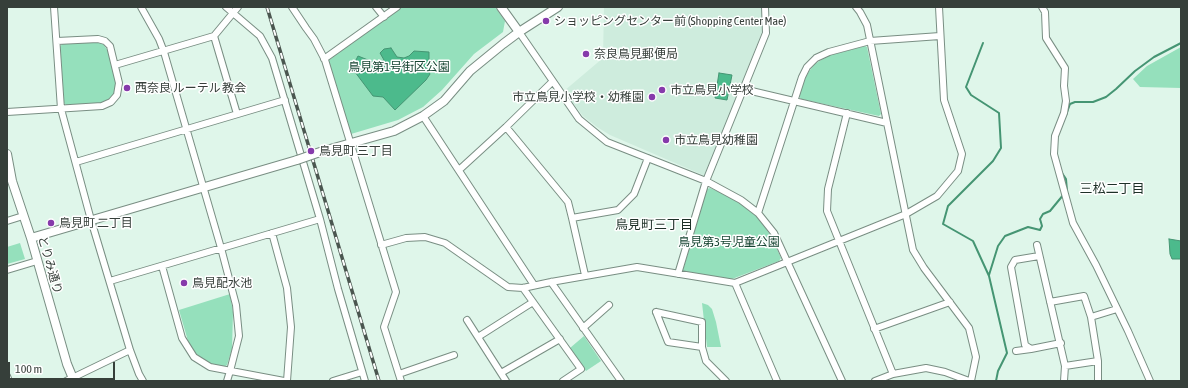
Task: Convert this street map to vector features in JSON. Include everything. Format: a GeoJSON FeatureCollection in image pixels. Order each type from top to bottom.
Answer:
{"type":"FeatureCollection","features":[{"type":"Feature","properties":{"kind":"street"},"geometry":{"type":"LineString","coordinates":[[54,7],[61,109],[130,350],[143,381]]}},
{"type":"Feature","properties":{"kind":"street"},"geometry":{"type":"LineString","coordinates":[[141,7],[159,39],[164,52],[222,248],[236,305],[238,336],[227,381]]}},
{"type":"Feature","properties":{"kind":"street"},"geometry":{"type":"LineString","coordinates":[[226,7],[260,36],[272,58],[320,219],[365,381]]}},
{"type":"Feature","properties":{"kind":"street"},"geometry":{"type":"LineString","coordinates":[[115,66],[214,36],[238,7]]}},
{"type":"Feature","properties":{"kind":"street"},"geometry":{"type":"LineString","coordinates":[[292,7],[314,39],[324,59],[396,292],[384,327],[401,381]]}},
{"type":"Feature","properties":{"kind":"street"},"geometry":{"type":"LineString","coordinates":[[376,7],[384,17]]}},
{"type":"Feature","properties":{"kind":"street"},"geometry":{"type":"LineString","coordinates":[[324,59],[397,7]]}},
{"type":"Feature","properties":{"kind":"street"},"geometry":{"type":"LineString","coordinates":[[501,7],[579,119],[607,142],[706,181],[741,200],[758,213],[774,233],[842,381]]}},
{"type":"Feature","properties":{"kind":"street"},"geometry":{"type":"LineString","coordinates":[[30,238],[394,131],[423,116],[444,101],[470,71],[518,32],[558,7]]}},
{"type":"Feature","properties":{"kind":"street"},"geometry":{"type":"LineString","coordinates":[[678,274],[706,181],[766,33],[765,7]]}},
{"type":"Feature","properties":{"kind":"street"},"geometry":{"type":"LineString","coordinates":[[856,7],[867,25],[913,250],[969,328],[976,357],[970,381],[945,372],[926,368],[892,374],[875,381]]}},
{"type":"Feature","properties":{"kind":"street"},"geometry":{"type":"LineString","coordinates":[[381,245],[406,238],[425,237],[445,243],[508,287],[523,288],[584,275],[637,267],[734,283],[906,214],[937,196],[958,171],[962,154],[944,100],[939,7]]}},
{"type":"Feature","properties":{"kind":"street"},"geometry":{"type":"LineString","coordinates":[[1042,7],[1045,12],[1046,38],[1065,68],[1064,86],[1066,101],[1064,113],[1055,136],[1054,154],[1073,223],[1096,265],[1150,381]]}},
{"type":"Feature","properties":{"kind":"street"},"geometry":{"type":"LineString","coordinates":[[214,36],[237,114]]}},
{"type":"Feature","properties":{"kind":"street"},"geometry":{"type":"LineString","coordinates":[[758,213],[802,77],[807,67],[816,58],[829,52],[870,41],[940,36]]}},
{"type":"Feature","properties":{"kind":"street"},"geometry":{"type":"LineString","coordinates":[[7,112],[102,106],[111,102],[117,95],[120,83],[110,46],[105,41],[98,39],[57,41]]}},
{"type":"Feature","properties":{"kind":"street"},"geometry":{"type":"LineString","coordinates":[[459,170],[552,82]]}},
{"type":"Feature","properties":{"kind":"street"},"geometry":{"type":"LineString","coordinates":[[743,89],[887,123]]}},
{"type":"Feature","properties":{"kind":"street"},"geometry":{"type":"LineString","coordinates":[[76,162],[285,100]]}},
{"type":"Feature","properties":{"kind":"street"},"geometry":{"type":"LineString","coordinates":[[846,113],[828,189],[827,211],[892,374]]}},
{"type":"Feature","properties":{"kind":"street"},"geometry":{"type":"LineString","coordinates":[[423,116],[534,285]]}},
{"type":"Feature","properties":{"kind":"street"},"geometry":{"type":"LineString","coordinates":[[506,127],[568,202],[584,275]]}},
{"type":"Feature","properties":{"kind":"street","name":"とりみ通り"},"geometry":{"type":"LineString","coordinates":[[7,154],[12,181],[71,380]]}},
{"type":"Feature","properties":{"kind":"street"},"geometry":{"type":"LineString","coordinates":[[572,218],[618,210],[634,194],[648,158]]}},
{"type":"Feature","properties":{"kind":"street"},"geometry":{"type":"LineString","coordinates":[[7,221],[23,216]]}},
{"type":"Feature","properties":{"kind":"street"},"geometry":{"type":"LineString","coordinates":[[110,281],[320,219]]}},
{"type":"Feature","properties":{"kind":"street"},"geometry":{"type":"LineString","coordinates":[[162,266],[182,338],[194,357],[210,367],[286,381],[291,327],[287,288],[272,233]]}},
{"type":"Feature","properties":{"kind":"street"},"geometry":{"type":"LineString","coordinates":[[1037,245],[1065,366],[1064,381]]}},
{"type":"Feature","properties":{"kind":"street"},"geometry":{"type":"LineString","coordinates":[[1031,349],[1025,345],[1011,267],[1015,260],[1039,256]]}},
{"type":"Feature","properties":{"kind":"street"},"geometry":{"type":"LineString","coordinates":[[7,270],[36,261]]}},
{"type":"Feature","properties":{"kind":"street"},"geometry":{"type":"LineString","coordinates":[[551,282],[621,381]]}},
{"type":"Feature","properties":{"kind":"street"},"geometry":{"type":"LineString","coordinates":[[734,283],[777,381]]}},
{"type":"Feature","properties":{"kind":"street"},"geometry":{"type":"LineString","coordinates":[[523,288],[581,369],[563,381]]}},
{"type":"Feature","properties":{"kind":"street"},"geometry":{"type":"LineString","coordinates":[[1050,302],[1084,296],[1091,317],[1098,361],[1098,381]]}},
{"type":"Feature","properties":{"kind":"street"},"geometry":{"type":"LineString","coordinates":[[478,337],[533,302]]}},
{"type":"Feature","properties":{"kind":"street"},"geometry":{"type":"LineString","coordinates":[[874,329],[950,302]]}},
{"type":"Feature","properties":{"kind":"street"},"geometry":{"type":"LineString","coordinates":[[584,328],[609,305]]}},
{"type":"Feature","properties":{"kind":"street"},"geometry":{"type":"LineString","coordinates":[[1091,317],[1117,309]]}},
{"type":"Feature","properties":{"kind":"street"},"geometry":{"type":"LineString","coordinates":[[702,347],[668,342],[656,312],[702,322],[702,347],[706,361],[726,381]]}},
{"type":"Feature","properties":{"kind":"street"},"geometry":{"type":"LineString","coordinates":[[467,320],[506,381]]}},
{"type":"Feature","properties":{"kind":"street"},"geometry":{"type":"LineString","coordinates":[[501,373],[560,339]]}},
{"type":"Feature","properties":{"kind":"street"},"geometry":{"type":"LineString","coordinates":[[1016,351],[1060,342]]}},
{"type":"Feature","properties":{"kind":"street"},"geometry":{"type":"LineString","coordinates":[[71,380],[130,350]]}},
{"type":"Feature","properties":{"kind":"street"},"geometry":{"type":"LineString","coordinates":[[399,374],[454,355]]}},
{"type":"Feature","properties":{"kind":"street"},"geometry":{"type":"LineString","coordinates":[[1065,366],[1098,361]]}},
{"type":"Feature","properties":{"kind":"street"},"geometry":{"type":"LineString","coordinates":[[333,381],[362,372]]}},
{"type":"Feature","properties":{"kind":"street"},"geometry":{"type":"LineString","coordinates":[[7,376],[8,381]]}},
{"type":"Feature","properties":{"kind":"shaded area","name":"市立鳥見小学校・幼稚園"},"geometry":{"type":"Polygon","coordinates":[[[604,7],[762,7],[762,32],[706,174],[703,175],[610,135],[583,116],[564,91],[603,58],[604,7]]]}},
{"type":"Feature","properties":{"kind":"shaded area"},"geometry":{"type":"Polygon","coordinates":[[[391,48],[397,57],[404,58],[409,56],[414,51],[429,52],[429,61],[426,67],[430,74],[426,80],[395,110],[383,97],[373,96],[352,68],[358,56],[378,64],[384,60],[380,53],[384,49],[391,48]]]}},
{"type":"Feature","properties":{"kind":"shaded area"},"geometry":{"type":"Polygon","coordinates":[[[719,73],[732,75],[727,100],[715,98],[719,73]]]}},
{"type":"Feature","properties":{"kind":"shaded area"},"geometry":{"type":"Polygon","coordinates":[[[1169,239],[1181,241],[1181,259],[1172,259],[1170,254],[1169,239]]]}},
{"type":"Feature","properties":{"kind":"green space","name":"鳥見第1号街区公園"},"geometry":{"type":"Polygon","coordinates":[[[400,7],[495,7],[505,21],[503,32],[474,54],[442,90],[423,107],[398,120],[351,134],[328,63],[329,60],[400,7]]]}},
{"type":"Feature","properties":{"kind":"green space"},"geometry":{"type":"Polygon","coordinates":[[[98,42],[103,44],[108,51],[116,83],[114,94],[111,98],[101,103],[66,105],[64,103],[60,47],[62,44],[98,42]]]}},
{"type":"Feature","properties":{"kind":"green space"},"geometry":{"type":"Polygon","coordinates":[[[865,46],[867,47],[881,114],[879,116],[801,99],[799,96],[804,80],[815,64],[830,55],[865,46]]]}},
{"type":"Feature","properties":{"kind":"green space"},"geometry":{"type":"Polygon","coordinates":[[[1181,47],[1181,88],[1140,87],[1133,79],[1147,66],[1181,47]]]}},
{"type":"Feature","properties":{"kind":"green space","name":"鳥見第3号児童公園"},"geometry":{"type":"Polygon","coordinates":[[[710,188],[733,198],[756,216],[772,238],[781,258],[779,261],[732,279],[684,272],[683,270],[707,189],[710,188]]]}},
{"type":"Feature","properties":{"kind":"green space"},"geometry":{"type":"Polygon","coordinates":[[[20,243],[25,259],[7,264],[7,247],[20,243]]]}},
{"type":"Feature","properties":{"kind":"green space"},"geometry":{"type":"Polygon","coordinates":[[[230,294],[233,312],[232,349],[227,365],[224,367],[211,364],[194,352],[188,341],[179,310],[230,294]]]}},
{"type":"Feature","properties":{"kind":"green space"},"geometry":{"type":"Polygon","coordinates":[[[702,303],[708,305],[712,309],[721,347],[707,347],[702,303]]]}},
{"type":"Feature","properties":{"kind":"green space"},"geometry":{"type":"Polygon","coordinates":[[[584,336],[601,361],[586,371],[570,348],[584,336]]]}},
{"type":"Feature","properties":{"kind":"waterway"},"geometry":{"type":"LineString","coordinates":[[983,43],[966,87],[971,95],[999,113],[1001,148],[993,161],[948,206],[943,224],[973,241],[989,276],[1007,353],[998,371],[996,381]]}},
{"type":"Feature","properties":{"kind":"waterway"},"geometry":{"type":"LineString","coordinates":[[1066,115],[1070,104],[1075,102],[1093,102],[1106,97],[1135,71],[1154,57],[1181,43]]}},
{"type":"Feature","properties":{"kind":"waterway"},"geometry":{"type":"LineString","coordinates":[[1062,173],[1066,179],[1067,191]]}},
{"type":"Feature","properties":{"kind":"waterway"},"geometry":{"type":"LineString","coordinates":[[989,275],[998,246],[1005,236],[1028,227],[1040,230],[1042,226],[1040,219],[1043,214],[1050,211],[1064,194]]}},
{"type":"Feature","properties":{"kind":"railway"},"geometry":{"type":"LineString","coordinates":[[267,7],[379,381]]}},
{"type":"Feature","properties":{"kind":"place","name":"ショッピングセンター前 (Shopping Center Mae)"},"geometry":{"type":"Point","coordinates":[546,21]}},
{"type":"Feature","properties":{"kind":"place","name":"奈良鳥見郵便局"},"geometry":{"type":"Point","coordinates":[586,54]}},
{"type":"Feature","properties":{"kind":"place","name":"西奈良 ルーテル 教会"},"geometry":{"type":"Point","coordinates":[127,88]}},
{"type":"Feature","properties":{"kind":"place","name":"市立鳥見小学校"},"geometry":{"type":"Point","coordinates":[662,90]}},
{"type":"Feature","properties":{"kind":"place","name":"市立鳥見小学校・幼稚園"},"geometry":{"type":"Point","coordinates":[652,97]}},
{"type":"Feature","properties":{"kind":"place","name":"市立鳥見幼稚園"},"geometry":{"type":"Point","coordinates":[666,140]}},
{"type":"Feature","properties":{"kind":"place","name":"鳥見町 三丁目"},"geometry":{"type":"Point","coordinates":[311,151]}},
{"type":"Feature","properties":{"kind":"place","name":"鳥見町 二丁目"},"geometry":{"type":"Point","coordinates":[51,223]}},
{"type":"Feature","properties":{"kind":"place","name":"鳥見配水池"},"geometry":{"type":"Point","coordinates":[184,283]}},
{"type":"Feature","properties":{"kind":"district","name":"三松二丁目"},"geometry":{"type":"Point","coordinates":[1112,189]}},
{"type":"Feature","properties":{"kind":"district","name":"鳥見町三丁目"},"geometry":{"type":"Point","coordinates":[654,225]}}]}
